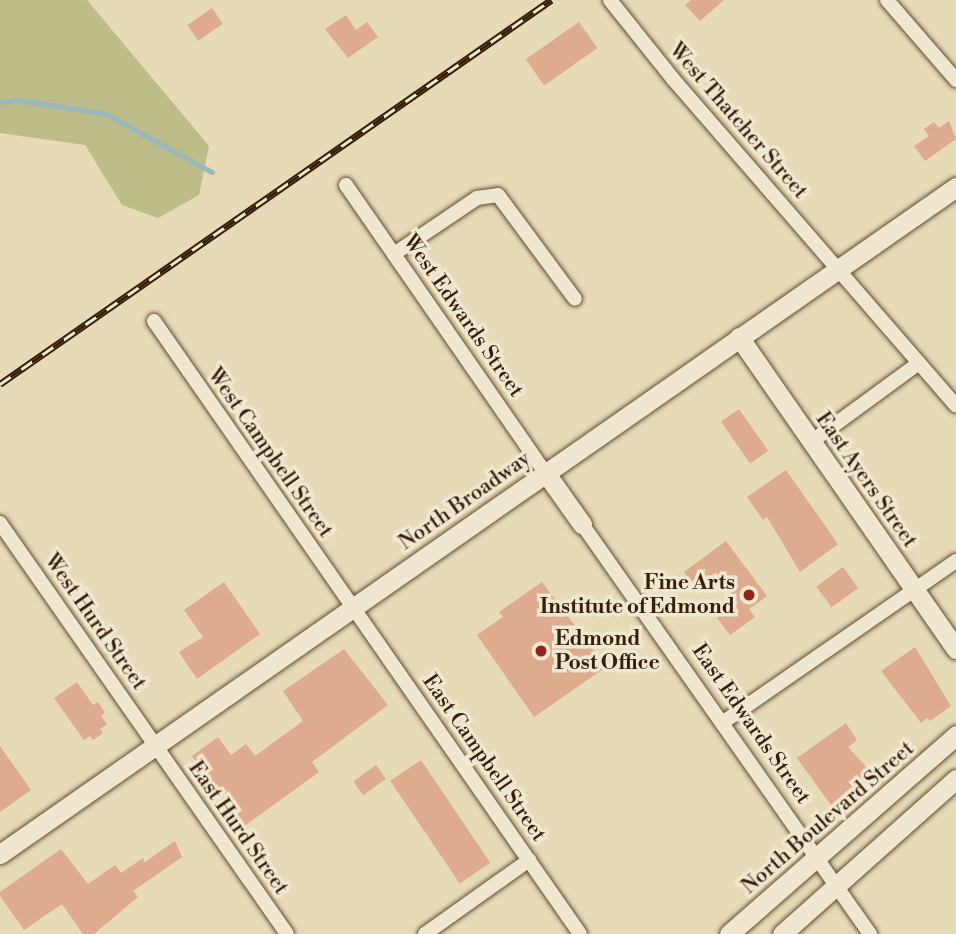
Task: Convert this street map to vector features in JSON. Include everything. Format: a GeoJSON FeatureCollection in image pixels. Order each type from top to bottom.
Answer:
{"type":"FeatureCollection","features":[{"type":"Feature","properties":{"kind":"main road","name":"North Broadway"},"geometry":{"type":"LineString","coordinates":[[0,853],[836,267],[956,187]]}},
{"type":"Feature","properties":{"kind":"main road","name":"East Ayers Street"},"geometry":{"type":"LineString","coordinates":[[739,337],[956,649]]}},
{"type":"Feature","properties":{"kind":"main road","name":"East Edwards Street"},"geometry":{"type":"LineString","coordinates":[[545,472],[582,524]]}},
{"type":"Feature","properties":{"kind":"main road","name":"North Boulevard Street"},"geometry":{"type":"LineString","coordinates":[[729,934],[956,735]]}},
{"type":"Feature","properties":{"kind":"main road"},"geometry":{"type":"LineString","coordinates":[[782,934],[956,779]]}},
{"type":"Feature","properties":{"kind":"street","name":"West Thatcher Street"},"geometry":{"type":"LineString","coordinates":[[610,0],[956,406]]}},
{"type":"Feature","properties":{"kind":"street"},"geometry":{"type":"LineString","coordinates":[[887,0],[956,80]]}},
{"type":"Feature","properties":{"kind":"street","name":"West Edwards Street"},"geometry":{"type":"LineString","coordinates":[[346,185],[545,472]]}},
{"type":"Feature","properties":{"kind":"street"},"geometry":{"type":"LineString","coordinates":[[394,254],[477,198],[498,195],[575,299]]}},
{"type":"Feature","properties":{"kind":"street","name":"West Campbell Street"},"geometry":{"type":"LineString","coordinates":[[154,321],[352,608]]}},
{"type":"Feature","properties":{"kind":"street"},"geometry":{"type":"LineString","coordinates":[[811,442],[919,363]]}},
{"type":"Feature","properties":{"kind":"street","name":"West Hurd Street"},"geometry":{"type":"LineString","coordinates":[[0,523],[155,745]]}},
{"type":"Feature","properties":{"kind":"street","name":"East Edwards Street"},"geometry":{"type":"LineString","coordinates":[[582,524],[839,885],[870,934]]}},
{"type":"Feature","properties":{"kind":"street"},"geometry":{"type":"LineString","coordinates":[[722,723],[956,561]]}},
{"type":"Feature","properties":{"kind":"street","name":"East Campbell Street"},"geometry":{"type":"LineString","coordinates":[[352,608],[580,934]]}},
{"type":"Feature","properties":{"kind":"street","name":"East Hurd Street"},"geometry":{"type":"LineString","coordinates":[[155,745],[287,934]]}},
{"type":"Feature","properties":{"kind":"street"},"geometry":{"type":"LineString","coordinates":[[425,934],[530,860]]}},
{"type":"Feature","properties":{"kind":"green space"},"geometry":{"type":"Polygon","coordinates":[[[0,0],[87,0],[209,146],[199,195],[158,218],[122,205],[85,145],[0,133],[0,0]]]}},
{"type":"Feature","properties":{"kind":"building"},"geometry":{"type":"Polygon","coordinates":[[[691,0],[724,0],[700,21],[685,5],[691,0]]]}},
{"type":"Feature","properties":{"kind":"building"},"geometry":{"type":"Polygon","coordinates":[[[212,8],[223,24],[198,41],[187,25],[212,8]]]}},
{"type":"Feature","properties":{"kind":"building"},"geometry":{"type":"Polygon","coordinates":[[[346,15],[356,30],[367,22],[378,37],[348,58],[325,29],[346,15]]]}},
{"type":"Feature","properties":{"kind":"building"},"geometry":{"type":"Polygon","coordinates":[[[579,22],[597,48],[544,85],[526,59],[579,22]]]}},
{"type":"Feature","properties":{"kind":"building"},"geometry":{"type":"Polygon","coordinates":[[[949,121],[956,139],[925,161],[914,146],[929,136],[924,129],[934,122],[939,128],[949,121]]]}},
{"type":"Feature","properties":{"kind":"building"},"geometry":{"type":"Polygon","coordinates":[[[739,409],[768,451],[750,463],[721,422],[739,409]]]}},
{"type":"Feature","properties":{"kind":"building"},"geometry":{"type":"Polygon","coordinates":[[[786,470],[838,544],[800,572],[767,517],[763,520],[747,497],[786,470]]]}},
{"type":"Feature","properties":{"kind":"building","name":"Fine Arts Institute of Edmond"},"geometry":{"type":"Polygon","coordinates":[[[726,541],[767,596],[749,609],[755,617],[730,635],[717,618],[738,603],[716,572],[695,588],[684,572],[726,541]]]}},
{"type":"Feature","properties":{"kind":"building"},"geometry":{"type":"Polygon","coordinates":[[[843,567],[858,588],[832,607],[816,586],[843,567]]]}},
{"type":"Feature","properties":{"kind":"building"},"geometry":{"type":"Polygon","coordinates":[[[224,582],[260,634],[197,679],[179,652],[203,637],[184,610],[224,582]]]}},
{"type":"Feature","properties":{"kind":"building","name":"Edmond Post Office"},"geometry":{"type":"Polygon","coordinates":[[[542,582],[606,667],[534,717],[477,635],[503,617],[499,612],[542,582]]]}},
{"type":"Feature","properties":{"kind":"building"},"geometry":{"type":"Polygon","coordinates":[[[915,647],[951,706],[930,721],[927,718],[921,723],[881,671],[915,647]]]}},
{"type":"Feature","properties":{"kind":"building"},"geometry":{"type":"Polygon","coordinates":[[[344,649],[388,705],[312,762],[319,772],[243,827],[192,756],[218,737],[231,755],[246,744],[255,756],[303,721],[283,691],[344,649]]]}},
{"type":"Feature","properties":{"kind":"building"},"geometry":{"type":"Polygon","coordinates":[[[77,682],[93,705],[98,702],[105,713],[101,716],[107,724],[100,729],[103,733],[93,740],[90,736],[84,740],[54,698],[77,682]]]}},
{"type":"Feature","properties":{"kind":"building"},"geometry":{"type":"Polygon","coordinates":[[[846,723],[857,740],[848,747],[870,771],[831,805],[797,758],[846,723]]]}},
{"type":"Feature","properties":{"kind":"building"},"geometry":{"type":"Polygon","coordinates":[[[0,746],[31,790],[0,812],[0,746]]]}},
{"type":"Feature","properties":{"kind":"building"},"geometry":{"type":"Polygon","coordinates":[[[421,760],[490,863],[460,883],[390,781],[421,760]]]}},
{"type":"Feature","properties":{"kind":"building"},"geometry":{"type":"Polygon","coordinates":[[[376,765],[386,779],[363,795],[353,781],[376,765]]]}},
{"type":"Feature","properties":{"kind":"building"},"geometry":{"type":"Polygon","coordinates":[[[175,841],[182,857],[133,891],[138,897],[94,934],[83,934],[62,904],[24,930],[0,896],[0,892],[61,849],[88,884],[115,865],[121,873],[143,858],[145,862],[175,841]]]}},
{"type":"Feature","properties":{"kind":"waterway"},"geometry":{"type":"LineString","coordinates":[[0,102],[19,100],[107,114],[212,172]]}},
{"type":"Feature","properties":{"kind":"railway"},"geometry":{"type":"LineString","coordinates":[[0,384],[551,0]]}},
{"type":"Feature","properties":{"kind":"place","name":"Fine Arts Institute of Edmond"},"geometry":{"type":"Point","coordinates":[749,595]}},
{"type":"Feature","properties":{"kind":"place","name":"Edmond Post Office"},"geometry":{"type":"Point","coordinates":[541,651]}}]}
